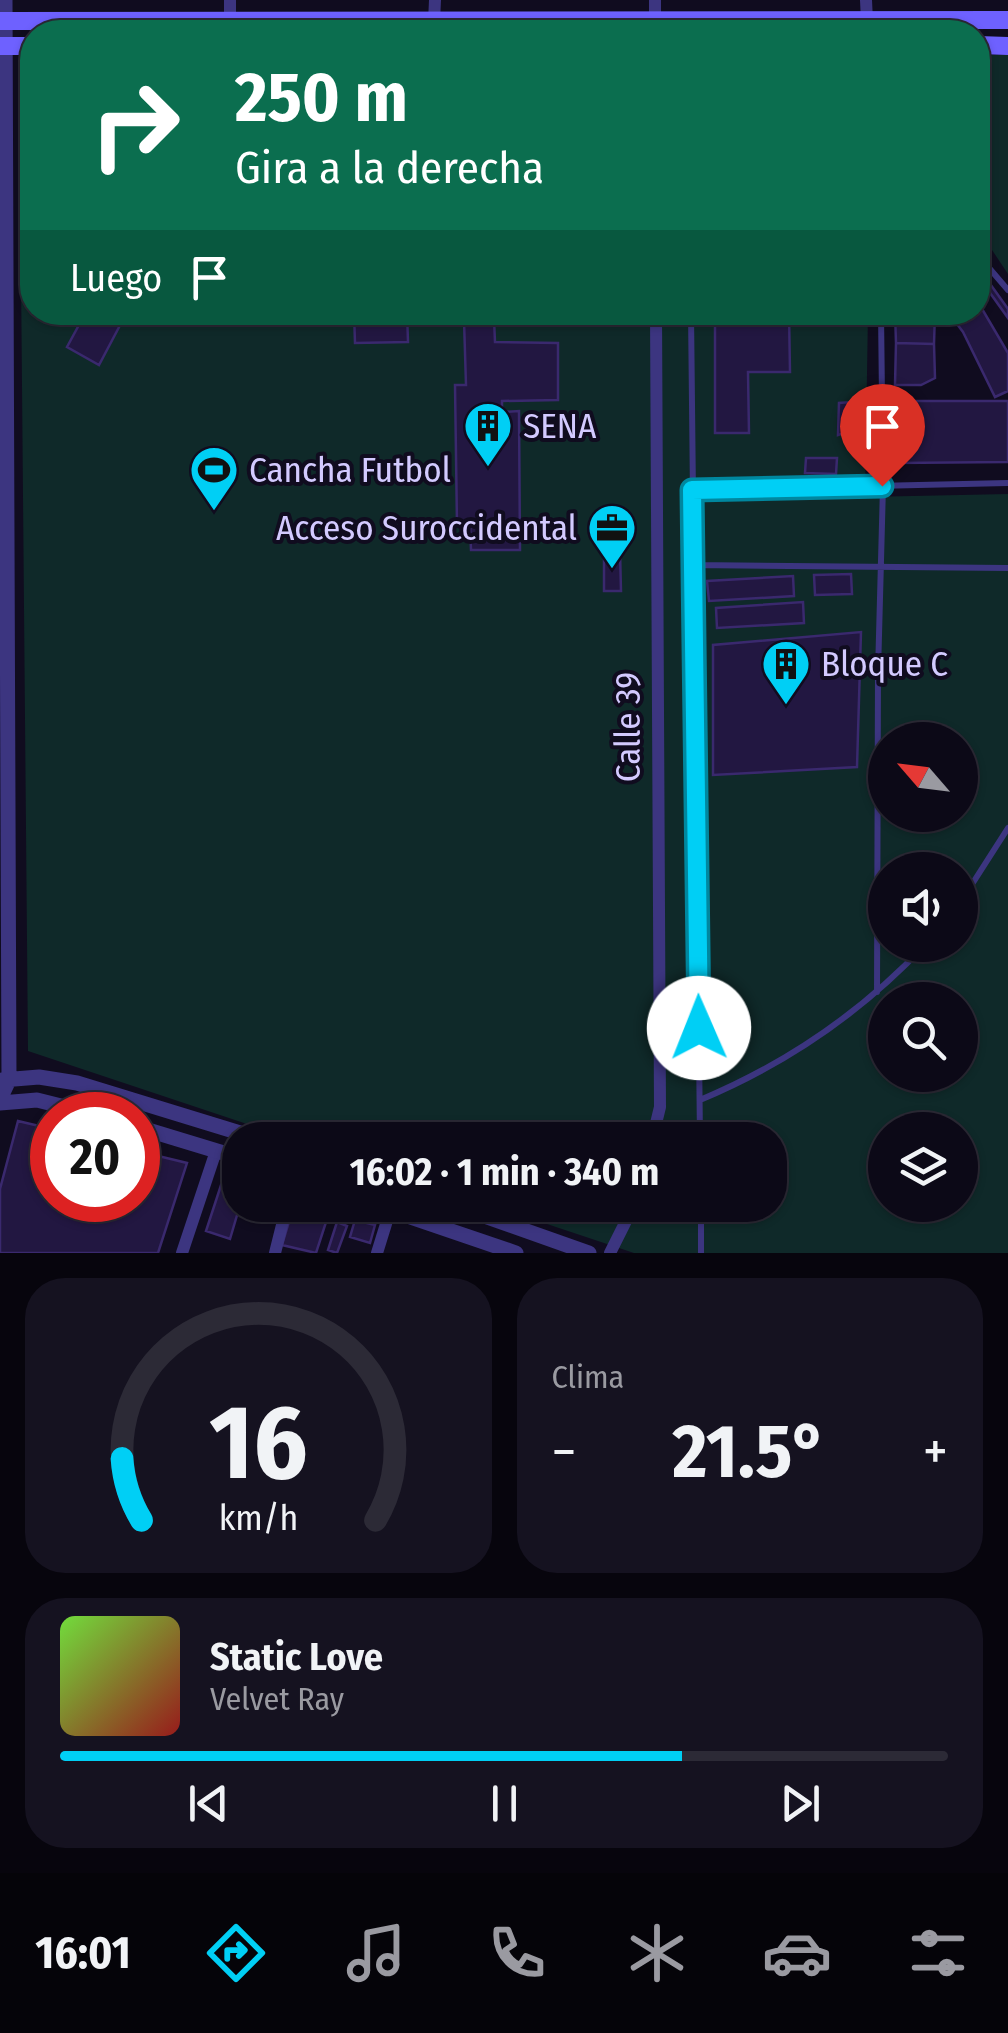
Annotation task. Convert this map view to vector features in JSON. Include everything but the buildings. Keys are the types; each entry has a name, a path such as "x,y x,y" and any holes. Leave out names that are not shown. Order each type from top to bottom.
{"street":[{"path":"5,0 5,1080 0,1101 30,1100"},
{"name":"Calle 39","path":"656,325 660,1107 656,1122"},
{"path":"5,1080 40,1077 77,1083 222,1127"},
{"path":"160,1134 222,1153"},
{"path":"182,1253 216,1151"},
{"path":"275,1253 283,1222"},
{"path":"377,1253 380,1222"},
{"path":"420,1222 496,1250 516,1253"},
{"path":"501,1222 589,1253"},
{"path":"610,1253 626,1222"}],"lane":[{"path":"990,269 1008,290"},
{"path":"691,325 700,1122"},
{"path":"877,982 880,325"},
{"path":"692,490 1008,484"},
{"path":"693,565 1008,568"},
{"path":"978,875 1008,828"},
{"path":"887,982 908,962"},
{"path":"700,1100 785,1059 868,999"},
{"path":"701,1222 701,1253"}],"green space":[{"path":"990,55 1008,55 1008,274 990,247"},
{"path":"21,325 868,325 865,497 1008,494 1008,1253 634,1253 541,1222 787,1222 787,1122 241,1122 28,1051"}],"place":[{"name":"SENA","path":"488,468"},
{"name":"Cancha Futbol","path":"214,512"},
{"name":"Acceso Suroccidental","path":"612,570"},
{"name":"Bloque C","path":"786,706"}],"route":[{"path":"699,1028 692,490 882,486"}]}
